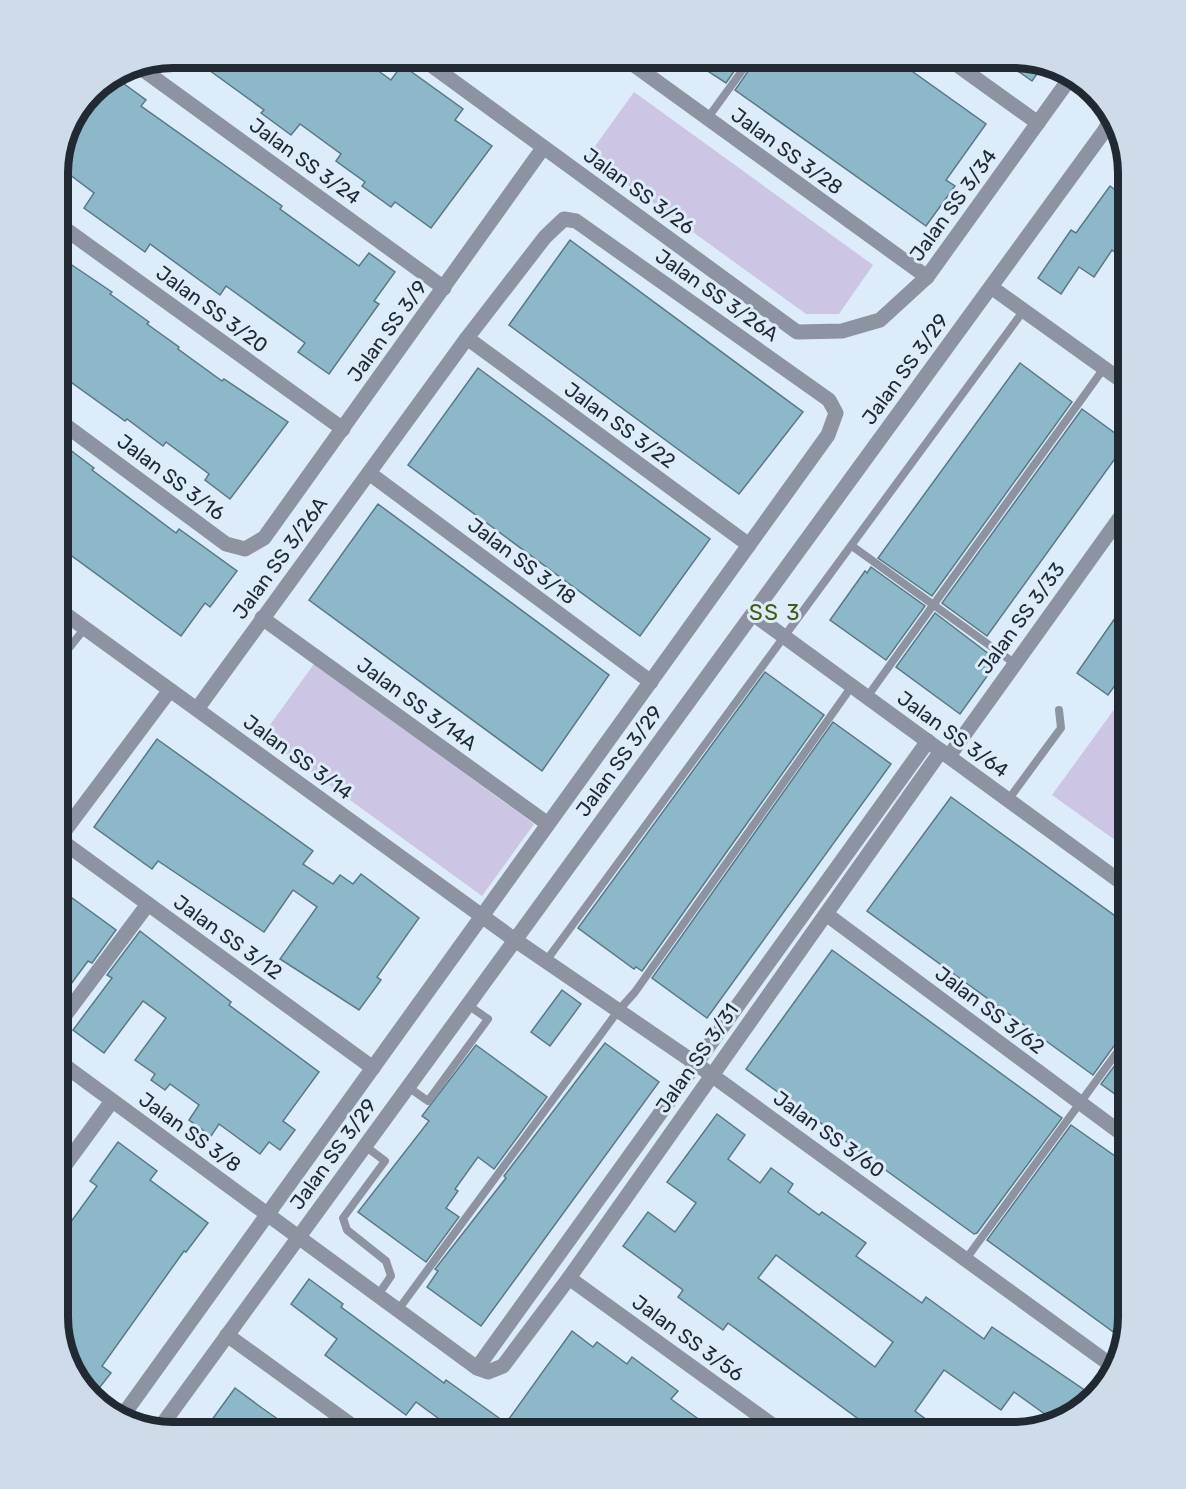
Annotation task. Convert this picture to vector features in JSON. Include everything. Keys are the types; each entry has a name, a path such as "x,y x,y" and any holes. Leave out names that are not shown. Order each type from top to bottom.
{"street":[{"name":"Jalan SS 3/26","path":"435,68 797,332 842,331"},
{"name":"Jalan SS 3/28","path":"638,68 927,277"},
{"path":"961,68 1038,123"},
{"name":"Jalan SS 3/24","path":"145,72 444,288"},
{"name":"Jalan SS 3/34","path":"842,331 880,320 927,277 1067,83"},
{"name":"Jalan SS 3/29","path":"165,1421 991,287 1110,131"},
{"name":"Jalan SS 3/9","path":"264,538 543,148"},
{"name":"Jalan SS 3/26A","path":"126,1411 828,435 836,413 829,400 576,221 564,219 545,237 467,338 197,709"},
{"name":"Jalan SS 3/20","path":"68,231 343,429"},
{"path":"991,287 1118,378"},
{"name":"Jalan SS 3/22","path":"467,338 749,545"},
{"name":"Jalan SS 3/16","path":"68,427 226,544 245,549 264,538"},
{"name":"Jalan SS 3/18","path":"369,473 651,682"},
{"name":"Jalan SS 3/33","path":"939,750 1014,663 1118,521"},
{"name":"Jalan SS 3/64","path":"753,614 1118,880"},
{"name":"Jalan SS 3/14","path":"68,616 515,940"},
{"name":"Jalan SS 3/14A","path":"262,618 548,824"},
{"path":"68,827 170,690"},
{"name":"Jalan SS 3/31","path":"939,750 826,914 503,1366 488,1372 477,1368 695,1063 939,750"},
{"name":"Jalan SS 3/12","path":"68,847 373,1068"},
{"path":"68,1011 148,904"},
{"name":"Jalan SS 3/62","path":"826,914 1118,1131"},
{"name":"Jalan SS 3/60","path":"515,940 695,1063 1108,1363"},
{"name":"Jalan SS 3/8","path":"68,1068 299,1238"},
{"path":"68,1161 112,1101"},
{"path":"299,1238 477,1368"},
{"name":"Jalan SS 3/56","path":"568,1278 767,1421"},
{"path":"227,1335 346,1421"}],"lane":[{"path":"707,119 744,68"},
{"path":"546,961 1024,310"},
{"path":"867,697 935,606 1104,368"},
{"path":"852,546 1014,663"},
{"path":"68,650 86,628"},
{"path":"398,1310 618,1011 635,992 852,686"},
{"path":"1008,800 1061,728 1059,710"},
{"path":"408,1087 428,1101 488,1019 468,1005"},
{"path":"966,1259 1118,1051"},
{"path":"365,1146 385,1161 344,1218 344,1223 347,1230 386,1261 389,1267 391,1276 378,1295"}],"shaded area":[{"path":"634,92 873,265 839,314 806,314 588,156"},
{"path":"314,664 534,824 482,896 262,736"},
{"path":"1118,704 1118,842 1052,795"}],"building":[{"path":"206,68 374,68 391,80 400,68 406,68 463,109 455,120 492,146 431,228 395,202 391,207 362,186 365,182 336,161 341,154 300,124 291,135 261,113 264,110"},
{"path":"703,68 736,68 726,83"},
{"path":"750,68 907,68 986,124 946,180 955,186 926,226 735,90"},
{"path":"1014,68 1039,71 1032,81"},
{"path":"121,82 146,100 141,106 282,206 280,209 359,266 369,253 395,272 374,301 379,304 329,374 298,352 305,343 226,286 220,295 150,244 145,252 84,208 94,193 68,173 71,145 78,126 89,109 103,94"},
{"path":"1110,186 1118,192 1118,255 1112,250 1094,277 1079,267 1061,294 1038,278 1071,230 1076,233"},
{"path":"570,240 803,412 739,494 509,325"},
{"path":"68,262 112,292 110,294 149,322 147,324 222,381 224,379 288,422 230,499 205,480 209,474 166,442 163,446 127,419 125,421 68,380"},
{"path":"1020,363 1072,402 932,596 878,558"},
{"path":"478,368 710,539 640,636 408,465"},
{"path":"1082,409 1118,435 1118,454 987,636 942,603"},
{"path":"68,448 94,468 92,470 176,533 179,529 237,571 210,607 205,603 181,636 68,553"},
{"path":"378,504 609,675 542,771 309,600"},
{"path":"871,567 925,606 886,660 830,620 865,571 867,573"},
{"path":"935,613 998,661 960,714 896,667"},
{"path":"1118,614 1118,681 1108,695 1077,673"},
{"path":"765,672 824,715 642,971 636,967 634,969 578,928"},
{"path":"833,722 891,764 707,1018 652,978"},
{"path":"157,739 313,851 303,864 333,884 340,875 353,884 361,874 419,918 377,977 381,980 359,1010 280,959 317,907 293,890 264,932 158,861 152,869 94,827"},
{"path":"951,797 1118,918 1118,1040 1093,1075 867,911"},
{"path":"68,895 116,930 92,963 88,961 68,988"},
{"path":"140,931 231,1002 229,1005 319,1072 283,1121 295,1130 280,1150 269,1142 260,1154 219,1124 211,1136 189,1120 199,1105 170,1084 165,1090 151,1080 155,1074 135,1060 166,1018 143,1001 104,1053 73,1030 112,978 107,975"},
{"path":"832,950 1062,1118 977,1233 974,1234 746,1069"},
{"path":"562,990 581,1004 550,1046 531,1032"},
{"path":"605,1043 659,1082 481,1326 427,1287 438,1271 435,1269 506,1178 504,1176"},
{"path":"476,1045 547,1097 494,1169 478,1157 455,1189 458,1191 446,1208 459,1217 426,1262 358,1212 429,1121 422,1116"},
{"path":"1118,1061 1118,1096 1101,1084"},
{"path":"717,1114 745,1135 728,1159 760,1183 771,1168 793,1184 788,1192 819,1215 822,1212 866,1243 856,1256 922,1303 926,1297 984,1339 992,1327 1086,1391 1072,1404 1047,1416 1014,1392 1001,1410 944,1370 915,1411 928,1421 861,1421 728,1323 723,1330 678,1297 683,1290 623,1246 648,1212 675,1232 696,1203 667,1182","holes":["776,1255 893,1342 875,1367 758,1278"]},
{"path":"1071,1125 1118,1158 1117,1335 987,1240"},
{"path":"118,1142 157,1171 150,1180 208,1223 186,1252 184,1251 102,1366 111,1373 98,1390 85,1375 76,1357 68,1330 68,1226 97,1186 90,1181"},
{"path":"309,1279 343,1304 341,1307 444,1383 446,1380 503,1421 442,1421 416,1402 406,1415 325,1355 337,1339 291,1304"},
{"path":"572,1331 593,1347 597,1342 627,1364 632,1357 678,1391 671,1399 701,1421 507,1421"},
{"path":"235,1388 280,1421 211,1421"}],"district":[{"name":"SS 3","path":"775,612"}]}
